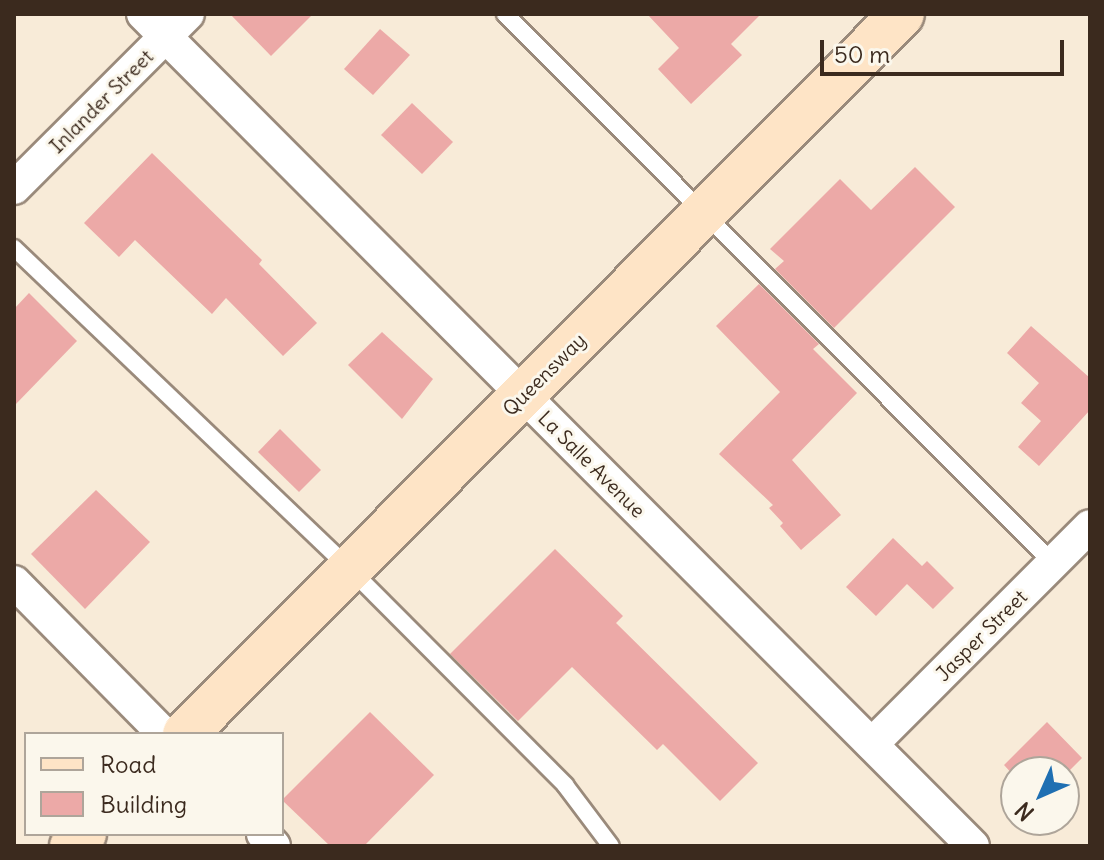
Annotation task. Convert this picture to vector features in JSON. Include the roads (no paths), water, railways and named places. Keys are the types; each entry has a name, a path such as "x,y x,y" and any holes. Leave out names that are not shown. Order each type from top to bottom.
{"main road":[{"name":"Queensway","path":"187,732 902,14"}],"street":[{"name":"La Salle Avenue","path":"143,14 973,846"},
{"name":"Inlander Street","path":"14,188 188,14"},
{"name":"Jasper Street","path":"872,744 1090,526"},
{"path":"14,582 162,732"}],"lane":[{"path":"505,14 1053,563"},
{"path":"14,248 350,569 565,785 611,846"}]}
